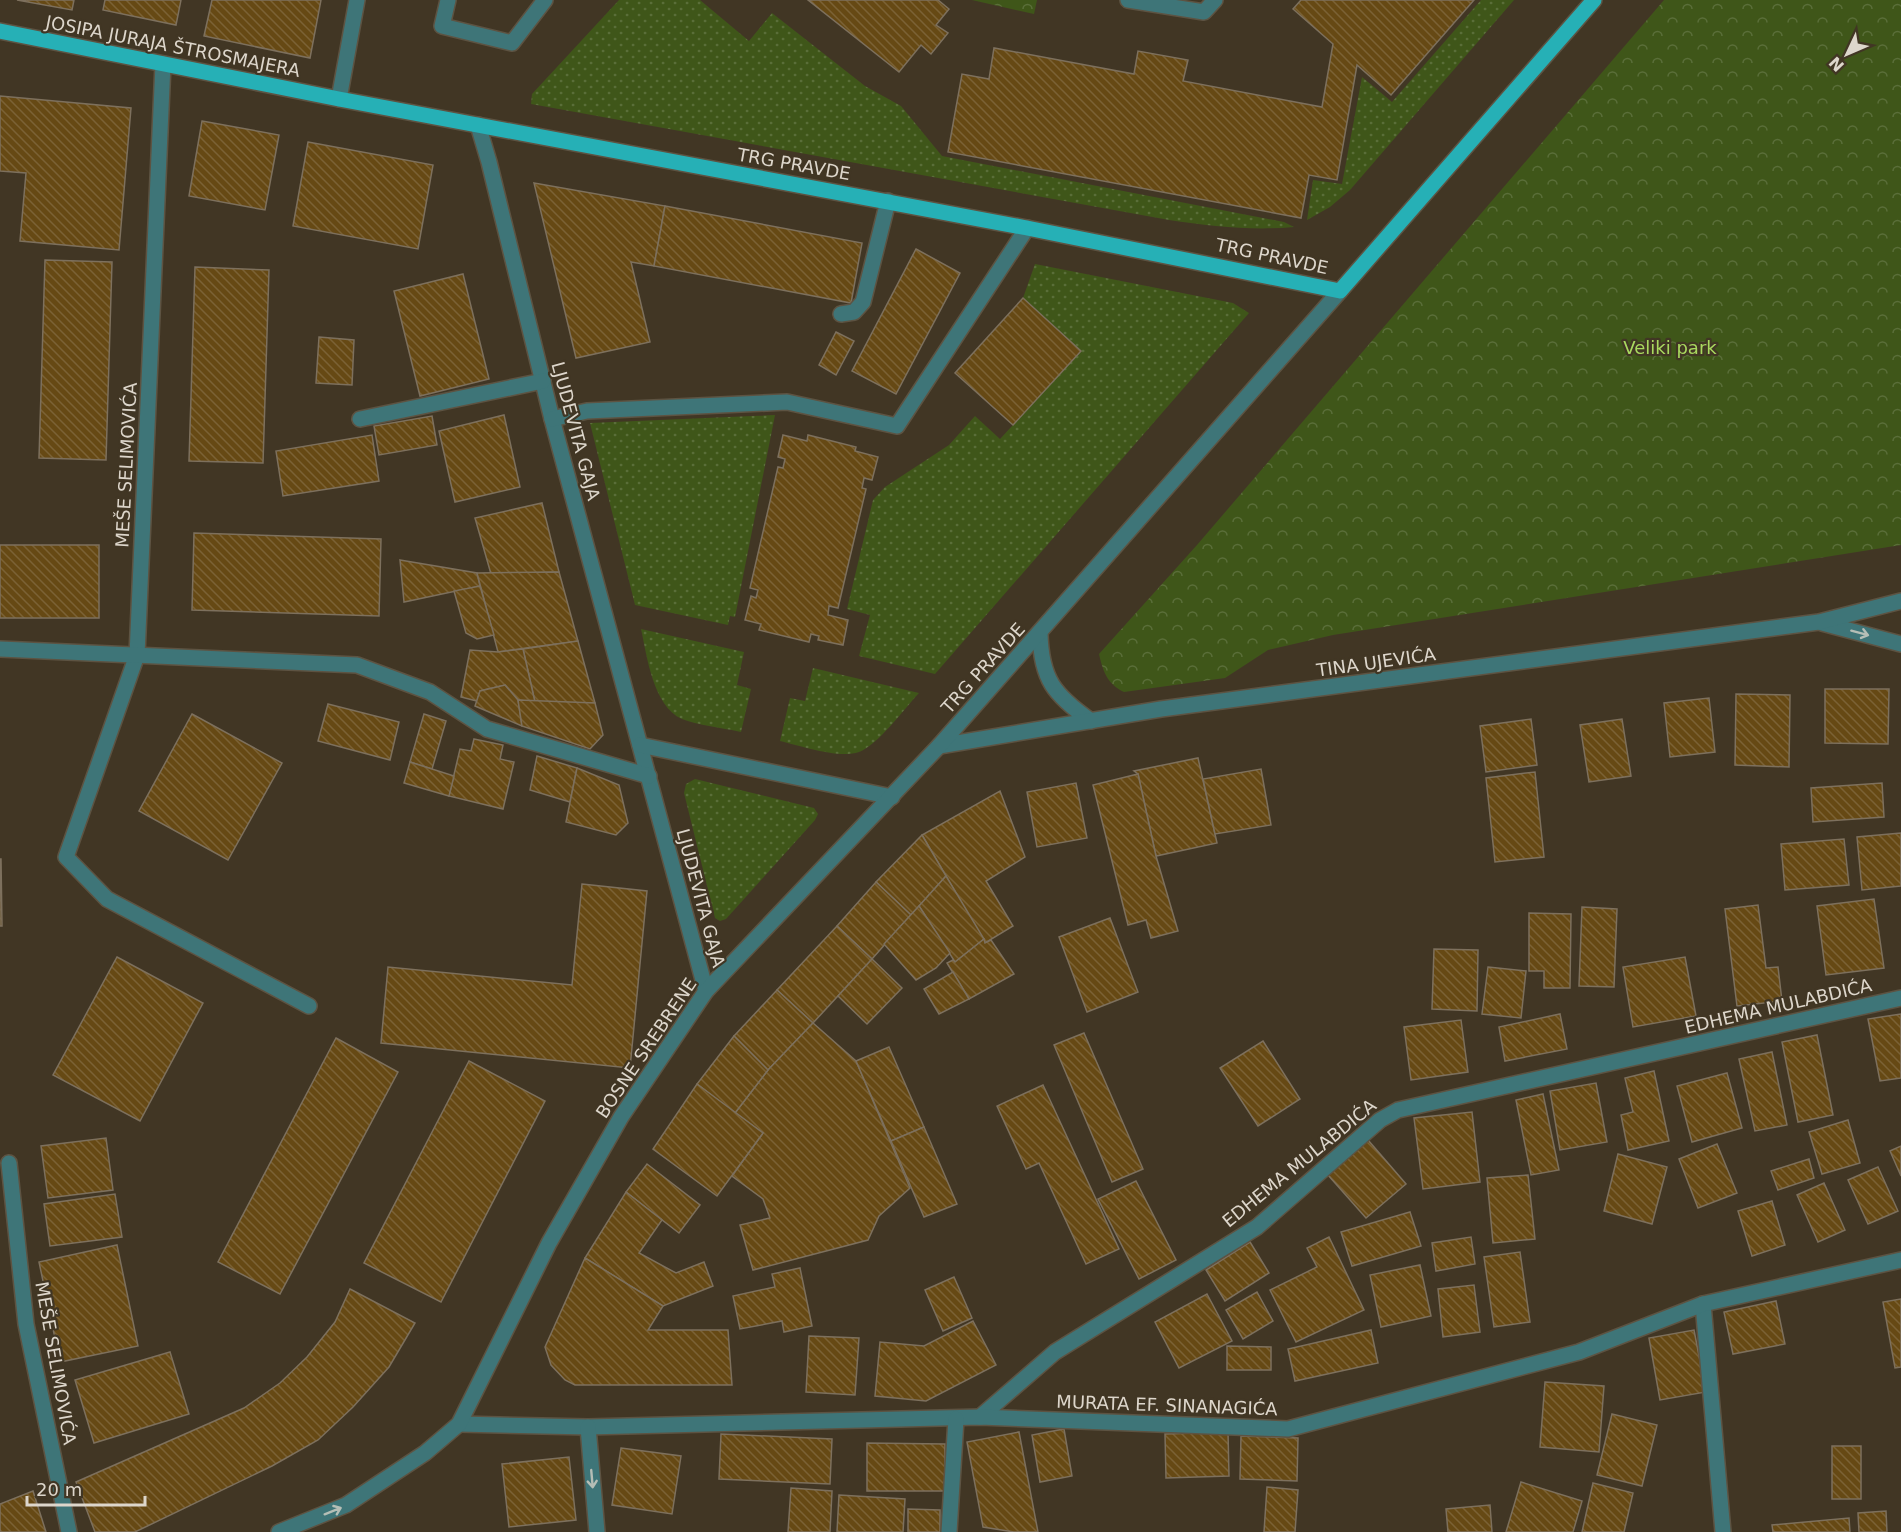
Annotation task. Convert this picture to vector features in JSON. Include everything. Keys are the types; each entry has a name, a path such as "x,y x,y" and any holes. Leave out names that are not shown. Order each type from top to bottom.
{"main road":[{"name":"TRG PRAVDE","path":"339,99 888,201 1340,291 1594,0"},
{"name":"JOSIPA JURAJA ŠTROSMAJERA","path":"0,31 339,99"}],"street":[{"path":"339,99 357,0"},
{"path":"448,0 442,26 512,43 545,0"},
{"path":"1128,0 1204,12 1215,0"},
{"name":"MEŠE SELIMOVIĆA","path":"163,64 137,655 66,857 107,899 309,1006"},
{"name":"LJUDEVITA GAJA","path":"478,125 552,419 706,991"},
{"path":"841,314 854,312 863,302 888,201"},
{"path":"552,419 587,411 787,402 897,426 1027,228"},
{"name":"TRG PRAVDE","path":"939,746 1340,291"},
{"path":"360,419 543,381"},
{"name":"TINA UJEVIĆA","path":"939,746 1161,709 1819,622 1901,601"},
{"name":"TINA UJEVIĆA","path":"1819,622 1901,644"},
{"path":"1040,633 1041,656 1045,673 1057,693 1091,721"},
{"path":"0,649 357,665 430,692 487,729 648,776"},
{"path":"640,745 892,797"},
{"name":"BOSNE SREBRENE","path":"279,1532 346,1505 425,1453 459,1424 549,1243 621,1117 706,991 939,746"},
{"name":"EDHEMA MULABDIĆA","path":"980,1417 1055,1352 1257,1227 1380,1120 1398,1110 1901,998"},
{"name":"MEŠE SELIMOVIĆA","path":"9,1163 26,1324 69,1532"},
{"name":"MURATA EF. SINANAGIĆA","path":"588,1427 980,1417 1288,1429 1579,1352 1703,1304 1901,1260"},
{"path":"1703,1304 1723,1532"},
{"path":"949,1532 956,1419"},
{"path":"459,1424 588,1427 597,1532"}],"green space":[{"path":"619,0 700,0 749,41 772,13 865,86 901,106 942,156 1284,222 1294,227 1247,228 1169,220 531,104 532,94"},
{"path":"972,0 1037,0 1034,14"},
{"path":"1481,0 1514,0 1350,190 1330,207 1307,220 1313,180 1342,184 1362,77 1392,102"},
{"name":"Veliki park","path":"1664,0 1901,0 1901,545 1333,635 1268,650 1225,678 1124,692 1118,689 1104,671 1099,654 1197,545"},
{"path":"1035,264 1233,303 1249,313 935,674 859,656 870,615 847,609 873,500 885,487 949,445 975,416 1000,439 1081,351 1023,298"},
{"path":"775,415 735,617 730,616 728,625 635,605 590,423"},
{"path":"641,629 744,652 737,685 751,689 741,732 702,725 682,719 672,713 664,703 653,679"},
{"path":"813,668 919,693 882,735 859,752 831,753 780,741 790,698 805,701"},
{"path":"695,779 814,808 818,814 726,919 720,921 715,918 684,793 686,784"}],"building":[{"path":"17,0 74,0 72,10"},
{"path":"105,0 181,0 176,25 103,10"},
{"path":"212,0 321,0 310,58 204,36"},
{"path":"808,0 938,0 949,9 936,25 948,33 931,54 921,45 899,72"},
{"path":"1301,0 1474,0 1391,95 1357,65 1337,180 1309,175 1301,218 948,152 962,74 989,79 994,48 1134,74 1138,51 1188,60 1183,81 1322,107 1333,44 1293,9"},
{"path":"0,96 131,108 119,250 20,241 26,173 0,171"},
{"path":"202,121 279,135 265,210 189,196"},
{"path":"308,142 433,165 418,249 293,226"},
{"path":"534,183 665,206 654,266 631,262 650,342 576,358"},
{"path":"665,206 862,243 851,303 654,266"},
{"path":"916,249 960,273 896,394 852,371"},
{"path":"45,260 112,262 106,460 39,458"},
{"path":"195,267 269,270 263,463 189,461"},
{"path":"463,274 489,379 420,396 394,291"},
{"path":"1023,298 1081,351 1013,425 955,373"},
{"path":"836,332 854,341 836,375 819,365"},
{"path":"319,337 354,340 352,385 316,383"},
{"path":"504,415 520,487 455,502 439,431"},
{"path":"432,416 437,445 379,455 374,426"},
{"path":"372,435 379,481 283,496 276,451"},
{"path":"783,435 807,441 808,435 856,447 855,451 878,457 872,480 864,478 862,488 866,489 838,608 829,606 828,615 848,620 843,645 818,640 819,636 811,634 809,642 759,630 761,624 745,620 751,596 756,598 758,590 750,588 778,467 783,468 785,459 778,457"},
{"path":"542,503 559,572 491,574 475,518"},
{"path":"194,533 381,539 379,616 192,610"},
{"path":"0,545 99,545 99,618 0,618"},
{"path":"400,560 477,573 480,586 404,602"},
{"path":"559,572 578,641 498,652 477,573"},
{"path":"480,586 494,635 477,639 466,633 454,591"},
{"path":"578,641 595,703 535,702 523,649"},
{"path":"523,649 535,702 518,700 505,685 480,691 477,701 461,697 470,650 498,652"},
{"path":"505,685 518,700 522,726 475,706 480,691"},
{"path":"1825,689 1889,689 1888,744 1825,743"},
{"path":"1736,694 1790,695 1789,767 1735,765"},
{"path":"1709,698 1715,752 1670,757 1664,703"},
{"path":"518,700 595,703 603,735 590,749 522,726"},
{"path":"328,704 399,722 390,760 318,741"},
{"path":"192,714 282,763 228,860 139,811"},
{"path":"424,714 446,721 432,769 410,762"},
{"path":"1531,719 1537,765 1486,772 1480,726"},
{"path":"1622,719 1631,776 1589,782 1580,725"},
{"path":"474,739 503,745 500,759 514,762 503,809 449,796 460,749 471,751"},
{"path":"537,756 577,768 570,802 530,790"},
{"path":"1198,758 1217,843 1156,856 1138,774 1134,771"},
{"path":"410,762 454,776 449,796 404,783"},
{"path":"577,768 619,785 628,823 616,835 566,822"},
{"path":"1261,769 1271,825 1215,834 1203,779"},
{"path":"1535,772 1544,857 1495,862 1486,778"},
{"path":"1138,774 1156,856 1178,931 1151,938 1146,920 1128,925 1093,785"},
{"path":"1076,783 1087,838 1037,847 1027,792"},
{"path":"1882,783 1884,817 1813,822 1811,788"},
{"path":"1000,791 1025,857 986,881 1013,926 985,943 922,835"},
{"path":"1901,833 1901,886 1862,890 1857,837"},
{"path":"922,835 946,876 911,915 876,882"},
{"path":"1844,839 1849,885 1785,890 1781,844"},
{"path":"1,859 2,926 0,926"},
{"path":"946,876 984,939 955,962 919,906"},
{"path":"876,882 911,915 872,959 837,926"},
{"path":"582,884 647,891 630,1068 381,1043 388,967 572,985"},
{"path":"1874,899 1884,968 1826,975 1817,906"},
{"path":"1758,905 1766,968 1778,967 1782,1001 1737,1006 1725,909"},
{"path":"919,906 950,953 936,968 916,980 884,944"},
{"path":"1582,907 1617,909 1614,987 1579,986"},
{"path":"1529,913 1571,914 1570,988 1544,988 1544,971 1529,971"},
{"path":"1110,918 1138,992 1087,1012 1059,937"},
{"path":"837,926 872,959 813,1023 777,990"},
{"path":"984,939 985,943 991,940 1014,974 969,999 947,963 953,960 955,962"},
{"path":"1434,949 1478,950 1477,1011 1432,1009"},
{"path":"117,957 203,1003 140,1121 53,1075"},
{"path":"1685,957 1696,1016 1633,1027 1623,967"},
{"path":"872,959 902,988 867,1024 838,996"},
{"path":"1488,967 1526,971 1521,1018 1482,1014"},
{"path":"953,972 969,999 939,1014 924,989"},
{"path":"777,990 813,1023 768,1070 734,1036"},
{"path":"1560,1014 1567,1049 1505,1061 1499,1027"},
{"path":"1901,1014 1901,1078 1880,1081 1868,1019"},
{"path":"1461,1020 1468,1072 1411,1080 1404,1027"},
{"path":"813,1023 856,1061 910,1188 879,1216 868,1240 753,1270 740,1225 770,1218 763,1199 732,1176 763,1133 735,1113 768,1070"},
{"path":"1084,1033 1143,1169 1112,1182 1054,1045"},
{"path":"1817,1035 1833,1115 1798,1122 1782,1042"},
{"path":"734,1036 768,1070 735,1113 697,1084"},
{"path":"336,1038 398,1072 280,1294 218,1262"},
{"path":"1263,1041 1300,1099 1258,1126 1220,1068"},
{"path":"889,1047 924,1127 891,1141 856,1061"},
{"path":"1772,1052 1787,1125 1755,1131 1739,1059"},
{"path":"469,1061 545,1101 441,1302 364,1263"},
{"path":"1654,1071 1669,1141 1628,1150 1621,1115 1633,1112 1625,1078"},
{"path":"1727,1073 1742,1128 1692,1142 1677,1086"},
{"path":"1596,1083 1607,1142 1560,1150 1550,1091"},
{"path":"697,1084 763,1133 717,1196 653,1149"},
{"path":"1043,1085 1119,1249 1086,1264 1039,1163 1026,1169 997,1106"},
{"path":"1543,1094 1559,1170 1531,1175 1516,1100"},
{"path":"1472,1112 1480,1182 1423,1189 1414,1118"},
{"path":"1848,1120 1860,1163 1822,1174 1809,1132"},
{"path":"924,1127 957,1204 924,1217 891,1141"},
{"path":"106,1138 113,1190 48,1198 41,1146"},
{"path":"1368,1140 1406,1184 1366,1218 1328,1175"},
{"path":"1717,1144 1737,1193 1698,1208 1679,1159"},
{"path":"1901,1146 1901,1176 1890,1151"},
{"path":"1618,1154 1667,1167 1652,1224 1604,1211"},
{"path":"1809,1159 1814,1178 1778,1190 1771,1171"},
{"path":"647,1164 700,1205 679,1233 626,1192"},
{"path":"1878,1167 1898,1211 1868,1224 1848,1180"},
{"path":"1528,1175 1535,1239 1493,1243 1487,1178"},
{"path":"1136,1181 1176,1260 1139,1279 1098,1199"},
{"path":"1824,1183 1845,1230 1818,1242 1797,1195"},
{"path":"626,1192 662,1220 639,1253 676,1273 704,1262 713,1286 663,1306 585,1258"},
{"path":"115,1194 122,1237 50,1246 44,1204"},
{"path":"1772,1201 1785,1245 1752,1256 1738,1211"},
{"path":"1410,1212 1421,1246 1352,1266 1341,1232"},
{"path":"1329,1237 1364,1310 1296,1342 1270,1290 1317,1267 1307,1248"},
{"path":"1471,1237 1475,1264 1436,1271 1432,1243"},
{"path":"1250,1242 1269,1273 1225,1301 1206,1270"},
{"path":"117,1245 138,1346 60,1362 39,1262"},
{"path":"1520,1252 1530,1322 1494,1327 1484,1257"},
{"path":"585,1258 663,1306 648,1330 728,1330 732,1385 575,1385 565,1380 551,1365 545,1347"},
{"path":"1420,1265 1431,1316 1381,1327 1370,1275"},
{"path":"800,1268 812,1326 784,1332 782,1321 740,1329 733,1296 775,1287 772,1274"},
{"path":"954,1277 972,1318 943,1331 925,1290"},
{"path":"1474,1285 1480,1332 1443,1337 1438,1289"},
{"path":"350,1289 415,1323 389,1367 353,1407 318,1440 272,1466 135,1532 95,1532 76,1482 244,1408 280,1383 307,1357 335,1322"},
{"path":"1257,1292 1273,1321 1243,1339 1226,1310"},
{"path":"1207,1294 1232,1341 1179,1368 1155,1322"},
{"path":"1901,1299 1901,1367 1895,1368 1883,1302"},
{"path":"1776,1301 1785,1344 1733,1354 1724,1312"},
{"path":"973,1321 996,1365 926,1401 875,1396 880,1342 924,1346"},
{"path":"1371,1330 1378,1363 1295,1381 1288,1349"},
{"path":"1694,1330 1706,1392 1660,1400 1649,1338"},
{"path":"809,1336 859,1338 855,1395 806,1392"},
{"path":"1227,1346 1271,1347 1271,1370 1227,1370"},
{"path":"170,1352 189,1414 94,1443 75,1380"},
{"path":"1545,1382 1604,1386 1599,1452 1540,1447"},
{"path":"1612,1414 1657,1425 1642,1486 1597,1475"},
{"path":"1064,1429 1072,1476 1040,1482 1032,1435"},
{"path":"1019,1432 1038,1532 1014,1532 983,1527 967,1442"},
{"path":"1228,1432 1229,1476 1166,1478 1165,1434"},
{"path":"721,1434 832,1439 830,1484 719,1479"},
{"path":"1241,1436 1298,1438 1297,1481 1240,1479"},
{"path":"867,1443 945,1444 945,1491 867,1491"},
{"path":"1832,1446 1861,1446 1861,1499 1832,1499"},
{"path":"621,1448 681,1456 672,1514 612,1505"},
{"path":"569,1457 576,1520 509,1527 502,1464"},
{"path":"1521,1482 1582,1501 1573,1532 1506,1532"},
{"path":"1593,1483 1633,1493 1624,1532 1582,1532"},
{"path":"1267,1487 1298,1490 1295,1532 1264,1532"},
{"path":"791,1488 832,1491 830,1532 788,1532"},
{"path":"33,1491 46,1532 0,1532 0,1504"},
{"path":"839,1495 905,1499 903,1532 837,1532"},
{"path":"1490,1505 1492,1532 1448,1532 1446,1509"},
{"path":"908,1509 940,1510 940,1532 908,1532"},
{"path":"1886,1511 1887,1532 1859,1532 1858,1513"},
{"path":"1849,1518 1850,1532 1773,1532 1772,1525"}]}
